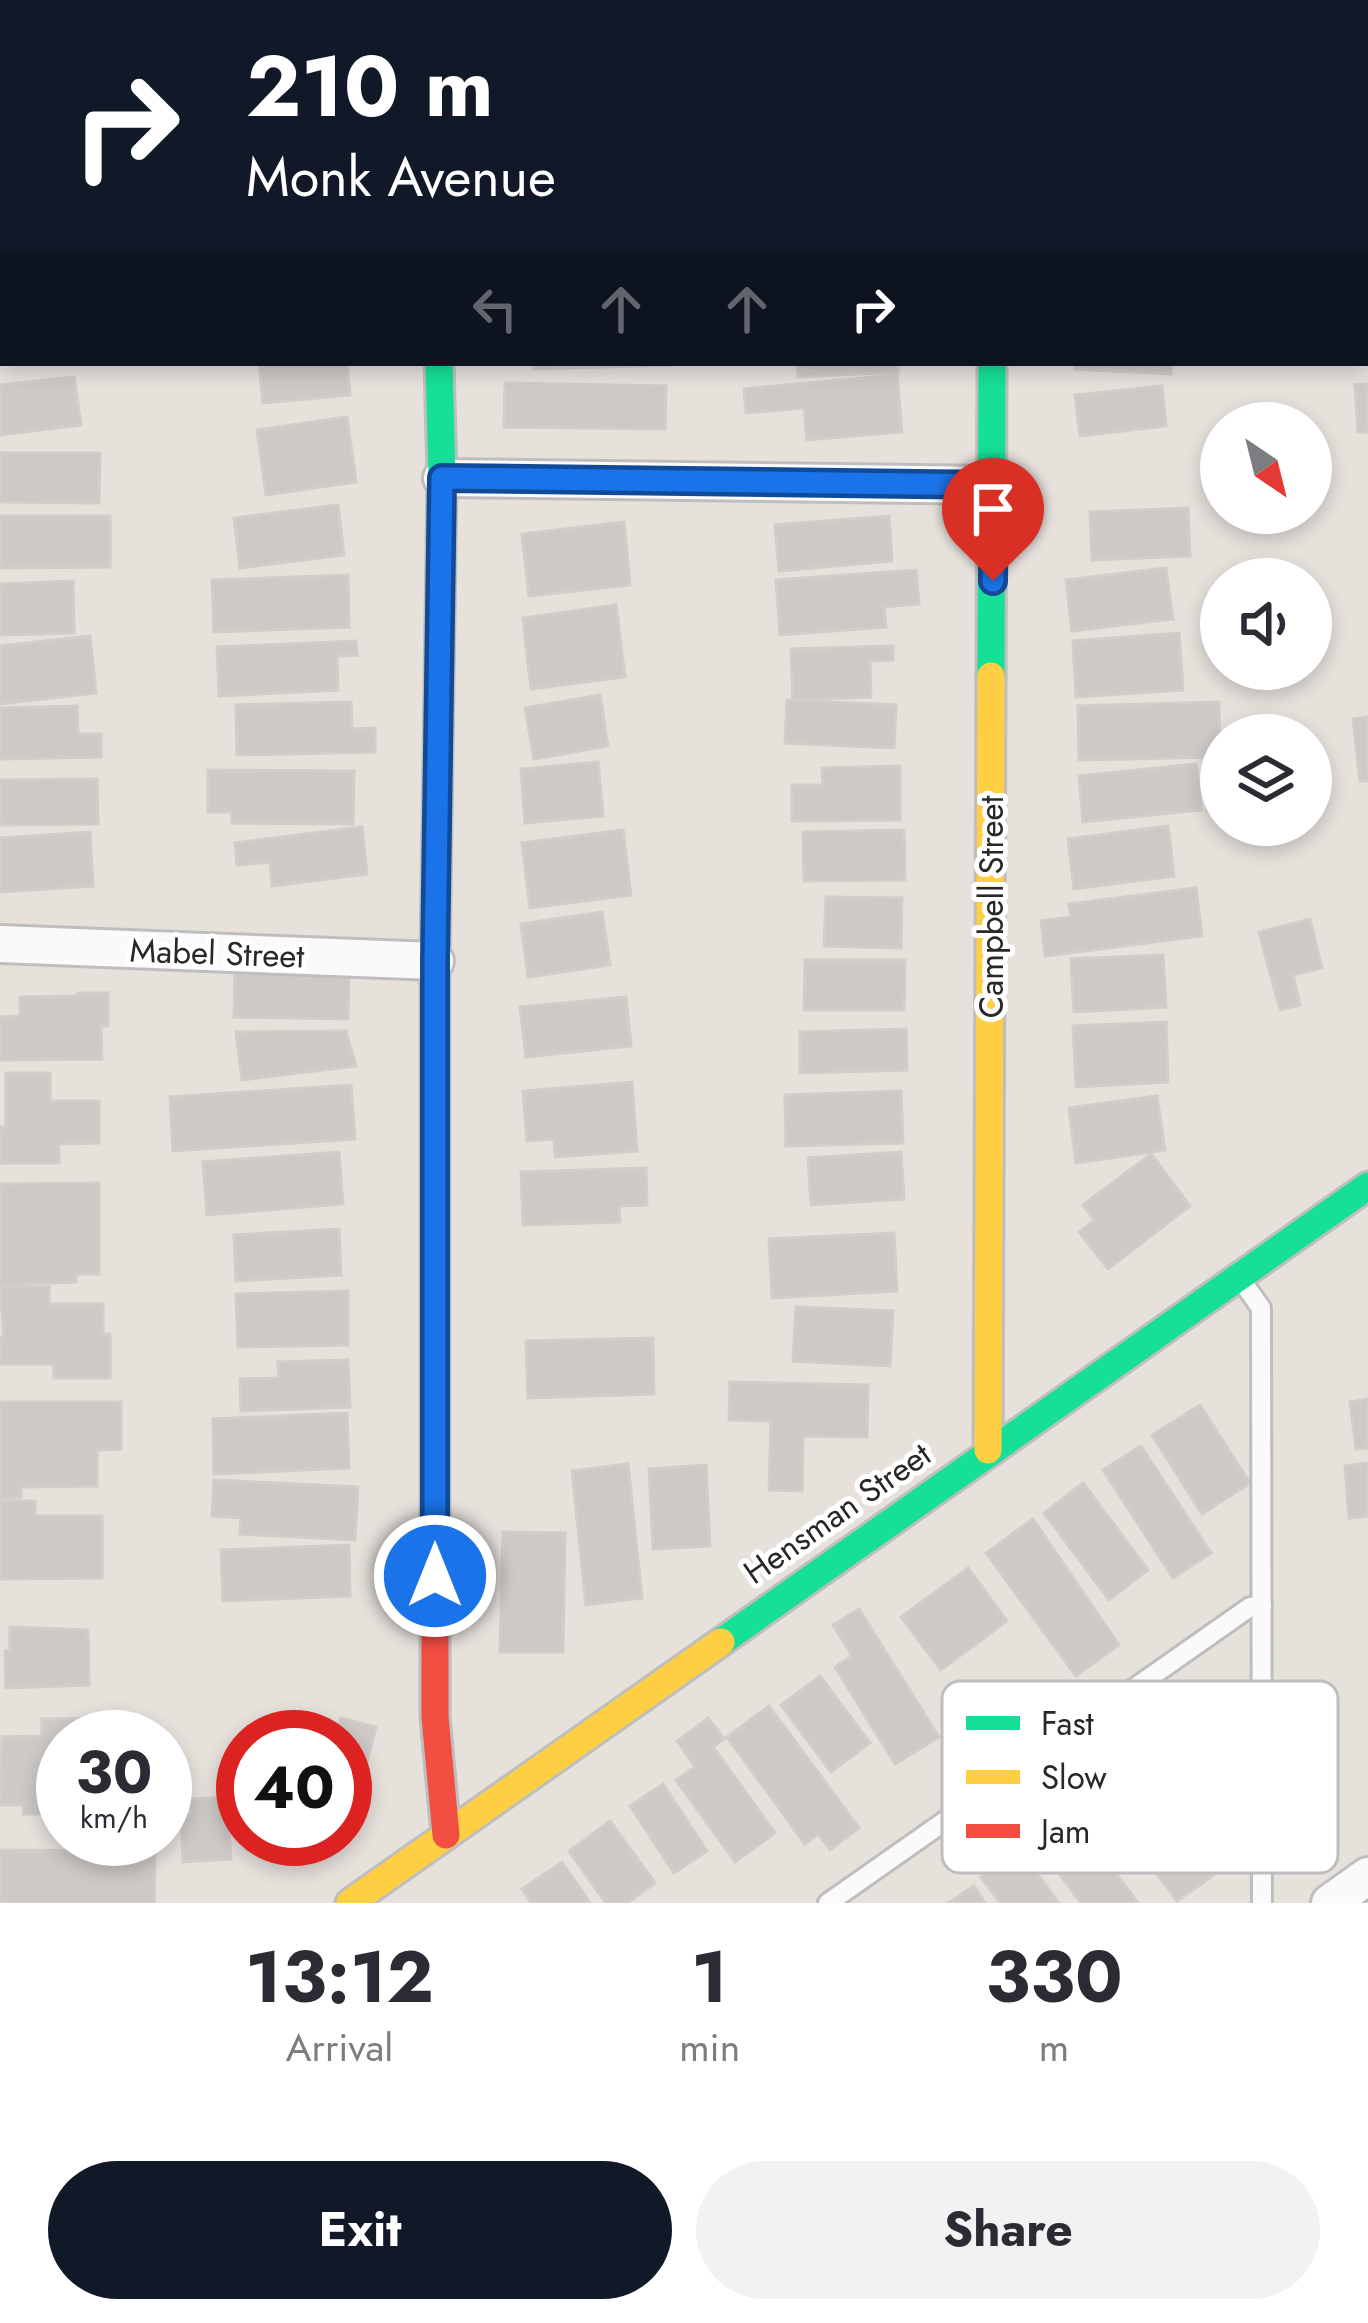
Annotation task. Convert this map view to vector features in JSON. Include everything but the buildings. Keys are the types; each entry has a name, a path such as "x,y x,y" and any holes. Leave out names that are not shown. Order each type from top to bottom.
{"street":[{"path":"439,366 435,1717 446,1835"},
{"name":"Campbell Street","path":"988,1450 992,366"},
{"path":"442,478 994,485"},
{"name":"Mabel Street","path":"0,944 435,961"},
{"name":"Hensman Street","path":"350,1903 1368,1186"},
{"path":"1330,1903 1368,1876"}],"lane":[{"path":"1238,1276 1261,1309 1262,1681"},
{"path":"1144,1681 1250,1607 1262,1606"},
{"path":"828,1903 942,1823"}],"traffic: fast":[{"path":"435,1543 439,366"},
{"path":"991,676 992,366"},
{"path":"721,1642 1368,1186"}],"traffic: slow":[{"path":"988,1450 991,676"},
{"path":"350,1903 721,1642"}],"traffic: jam":[{"path":"435,1543 435,1717 446,1835"}],"route":[{"path":"435,1576 435,961 442,478 994,485 993,581"}]}
